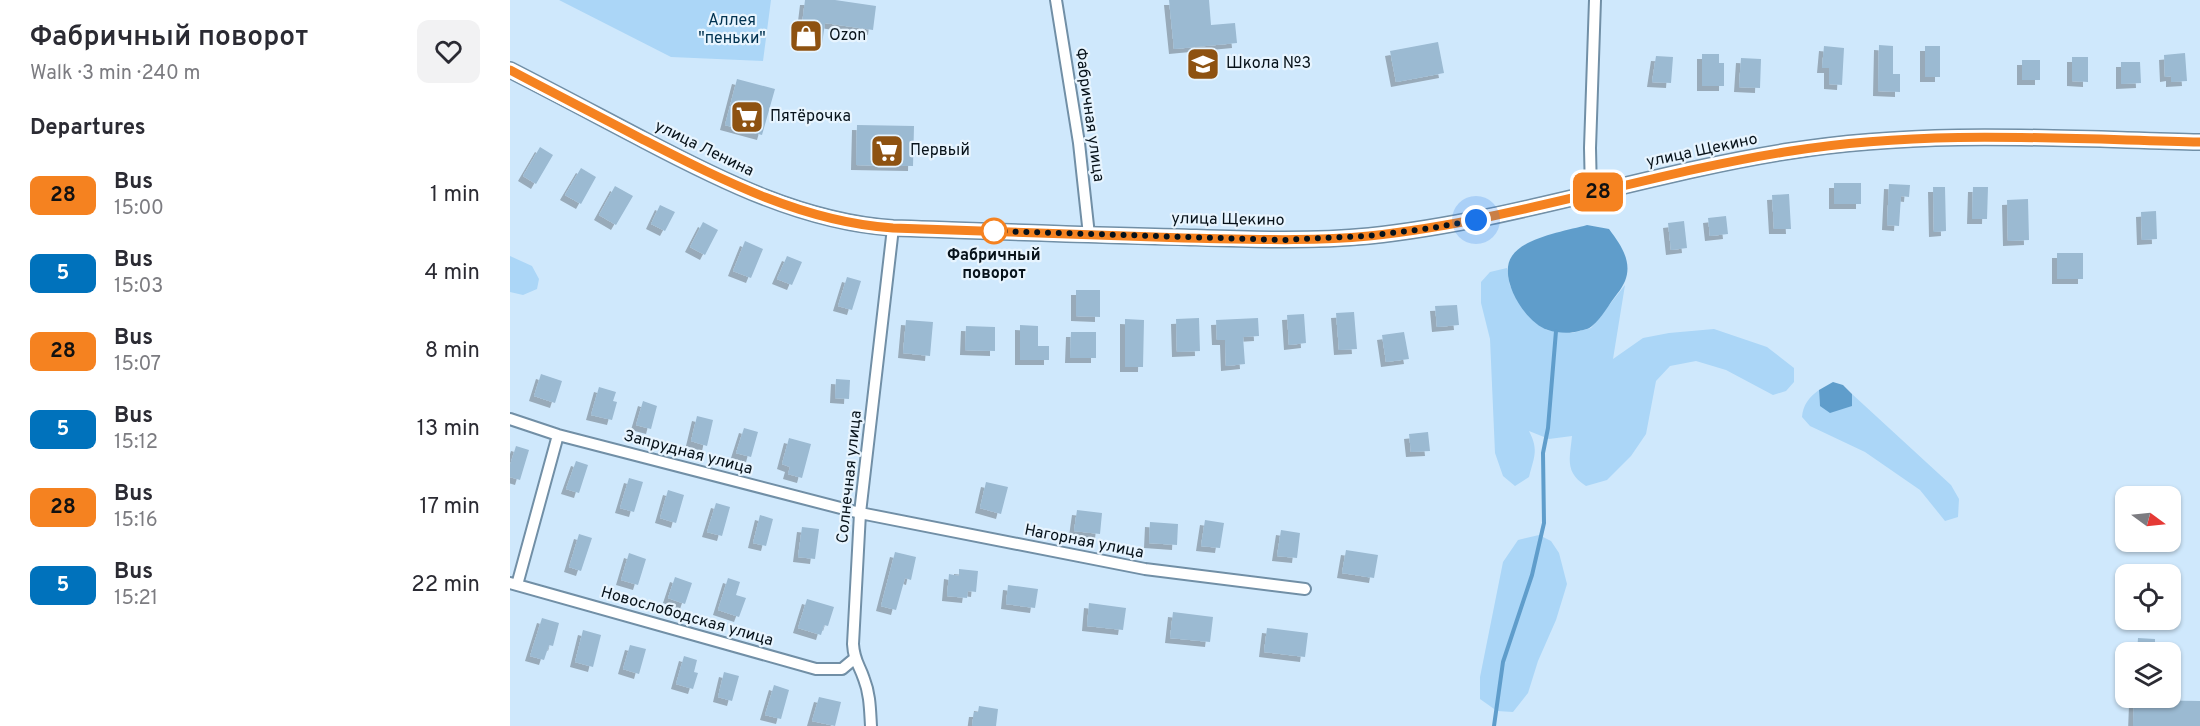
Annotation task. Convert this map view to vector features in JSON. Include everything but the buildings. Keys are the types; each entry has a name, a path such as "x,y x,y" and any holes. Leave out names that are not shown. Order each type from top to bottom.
{"main road":[{"name":"улица Ленина","path":"510,70 686,162 739,186 791,207 827,218 862,226 893,228"},
{"name":"улица Щекино","path":"893,228 1283,240 1367,236 1487,218 1716,165 1790,151 1850,143 1950,138 2200,142"}],"street":[{"name":"Фабричная улица","path":"1056,0 1079,143 1089,235"},
{"path":"1591,194 1590,147 1595,0"},
{"name":"Солнечная улица","path":"871,726 869,698 864,678 854,659 853,644 860,513 893,228"},
{"name":"Запрудная улица","path":"510,419 558,435 860,513"},
{"path":"513,584 558,435"},
{"name":"Нагорная улица","path":"860,513 1145,569 1305,590"},
{"name":"Новослободская улица","path":"513,584 816,669 842,669 854,659"}],"green space":[{"name":"Аллея \"пеньки\"","path":"559,0 771,0 763,61 671,57"},
{"path":"510,256 532,266 539,279 537,289 523,295 510,292"},
{"path":"1507,268 1510,286 1546,330 1572,333 1591,328 1625,285 1613,359 1643,338 1714,329 1767,347 1794,368 1794,382 1786,391 1773,395 1726,370 1696,361 1670,366 1656,381 1646,434 1631,456 1607,480 1586,486 1574,475 1570,464 1572,436 1549,439 1529,431 1535,449 1533,464 1529,477 1515,486 1503,476 1495,453 1490,339 1481,303 1481,282 1490,272"},
{"path":"1819,390 1820,406 1852,406 1852,394 1951,485 1959,499 1958,517 1945,521 1920,490 1865,452 1810,426 1802,417 1804,409 1812,395"},
{"path":"1539,535 1551,541 1559,553 1567,584 1528,693 1513,712 1497,711 1480,699 1480,677 1503,562 1518,540"}],"shaded area":[{"path":"1587,225 1609,229 1624,252 1626,277 1605,311 1591,327 1572,333 1548,330 1539,326 1531,318 1516,298 1508,275 1508,265 1518,249 1526,244"},
{"path":"1833,382 1843,385 1852,394 1852,406 1830,413 1820,406 1819,390"}],"waterway":[{"path":"1494,726 1503,662 1532,575 1544,523 1543,453 1548,428 1556,331"}],"bus line":[{"name":"28","path":"510,70 686,162 739,186 791,207 827,218 862,226 893,228 1283,240 1367,236 1432,228 1498,216 1716,165 1840,144 1950,138 2200,142"}],"place":[{"name":"Ozon","path":"806,36"},
{"name":"Школа №3","path":"1203,64"},
{"name":"Пятёрочка","path":"747,117"},
{"name":"Первый","path":"887,151"},
{"name":"Фабричный поворот","path":"994,231"}],"route":[{"path":"994,231 1283,240 1367,236 1476,220"}]}
